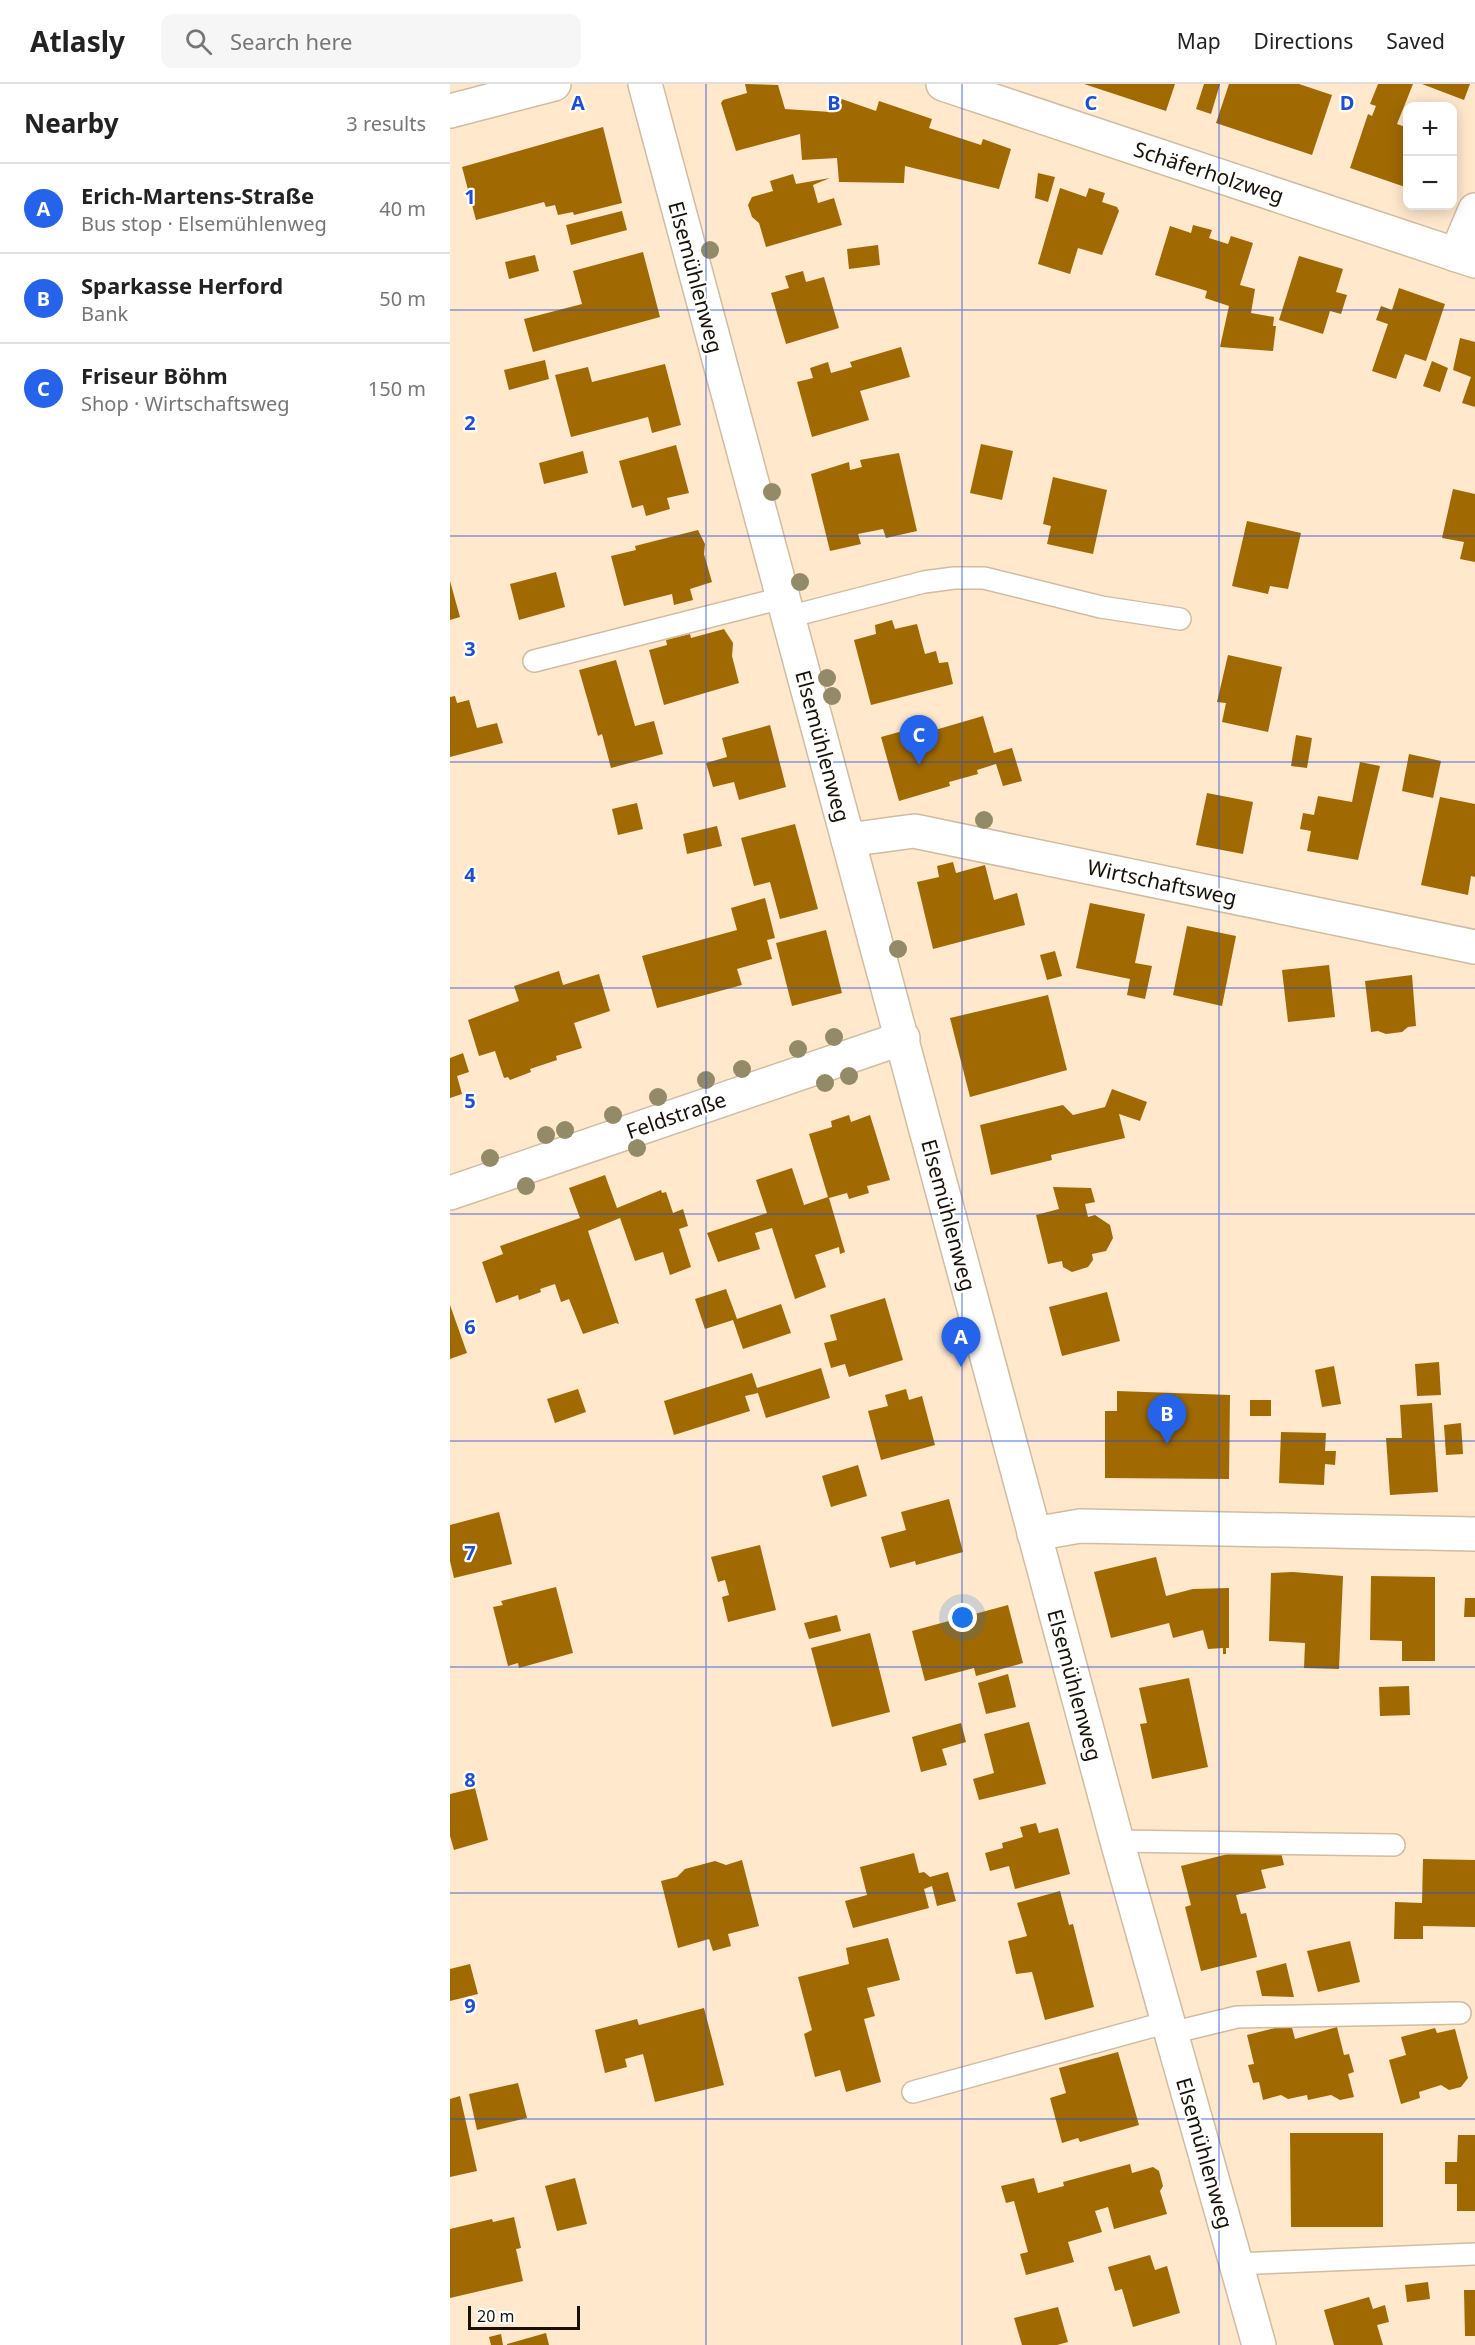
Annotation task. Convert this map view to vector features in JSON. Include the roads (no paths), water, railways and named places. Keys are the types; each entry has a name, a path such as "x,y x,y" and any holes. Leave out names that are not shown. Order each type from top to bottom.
{"street":[{"path":"450,111 554,84"},
{"name":"Elsemühlenweg","path":"645,84 1117,1841 1259,2345"},
{"name":"Schäferholzweg","path":"943,84 1466,258"},
{"path":"1466,258 1475,210"},
{"name":"Wirtschaftsweg","path":"848,840 914,831 1475,947"},
{"name":"Feldstraße","path":"450,1193 903,1038"},
{"path":"1034,1534 1080,1526 1475,1534"}],"lane":[{"path":"534,661 785,607 954,578 984,578 1101,607 1180,619"},
{"path":"1117,1841 1394,1845"},
{"path":"913,2091 1170,2027 1237,2017 1460,2013"},
{"path":"1236,2264 1475,2254"}],"place":[{"name":"Friseur Böhm","path":"919,765"},
{"name":"Erich-Martens-Straße","path":"961,1367"},
{"name":"Sparkasse Herford","path":"1167,1444"}]}
